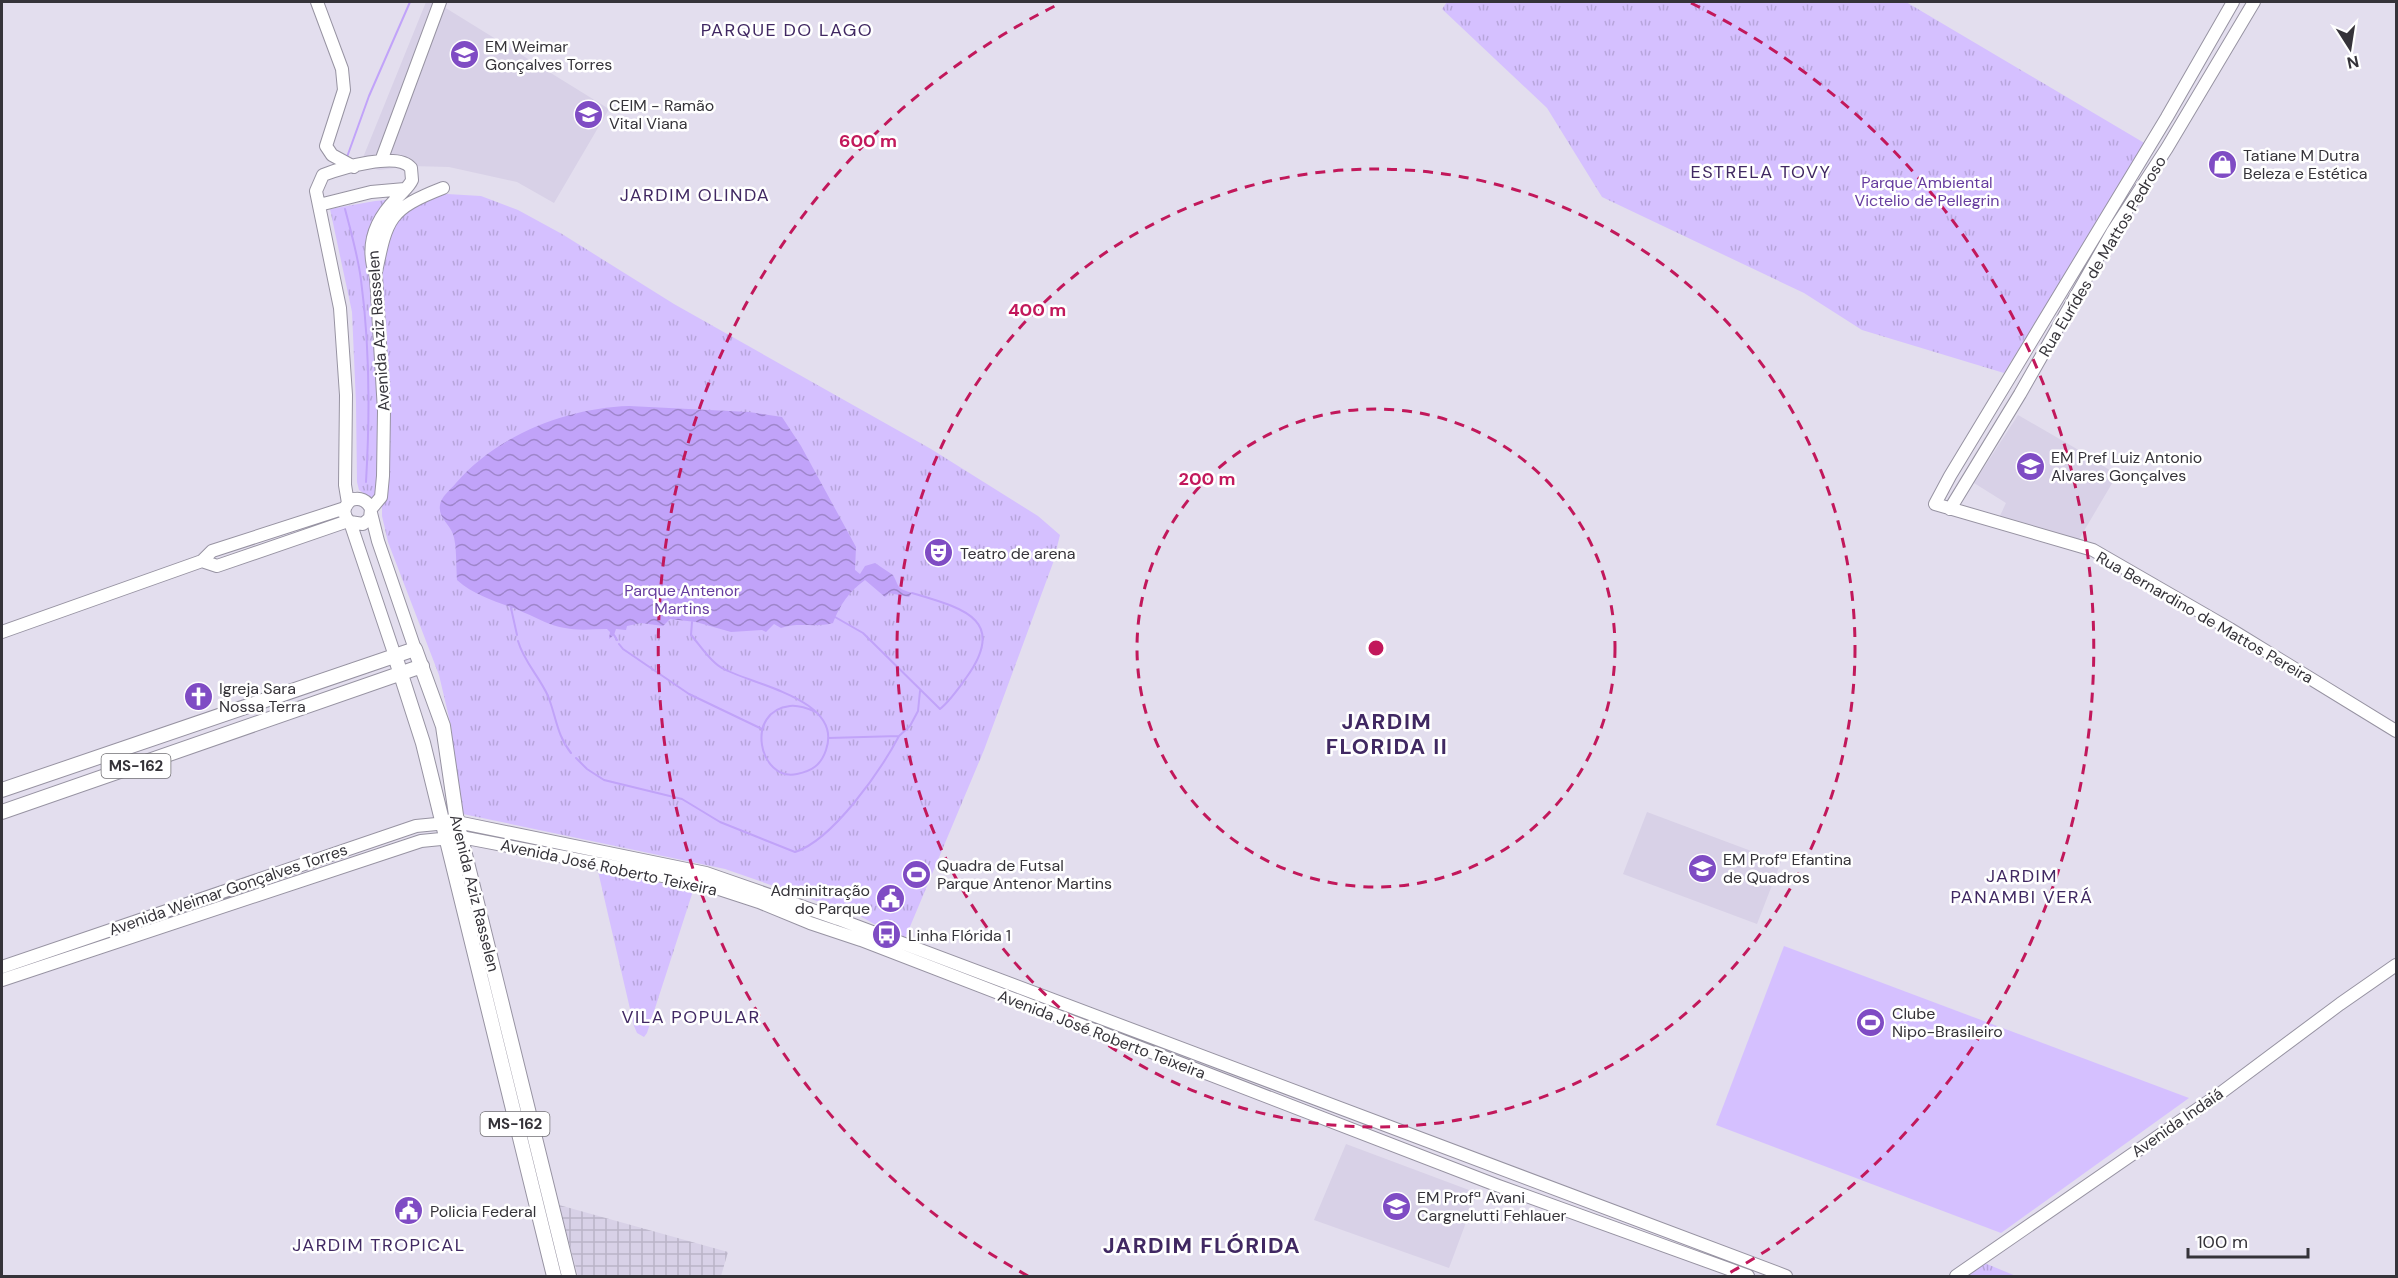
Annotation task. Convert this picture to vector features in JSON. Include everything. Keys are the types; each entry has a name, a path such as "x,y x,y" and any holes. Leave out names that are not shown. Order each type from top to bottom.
{"main road":[{"name":"MS-162","path":"2,790 416,649"},
{"name":"Avenida Aziz Rasselen","path":"416,649 443,726 457,822 569,1276"},
{"name":"Avenida Aziz Rasselen","path":"395,656 423,742 554,1276"},
{"name":"MS-162","path":"2,812 422,666"}],"street":[{"path":"317,2 342,69 344,90 326,146 332,155 354,167 381,161 408,164 411,168 412,180 405,189 371,192 319,205"},
{"path":"381,161 440,2"},
{"name":"Rua Eurídes de Mattos Pedroso","path":"1935,504 2167,117 2233,2"},
{"name":"Rua Eurídes de Mattos Pedroso","path":"1950,509 2020,394 2113,231 2167,148 2254,2"},
{"name":"Avenida Aziz Rasselen","path":"354,167 323,175 316,191 332,260 340,308 346,395 345,515 395,656"},
{"path":"376,276 385,231 393,218 402,208 443,188"},
{"name":"Avenida Aziz Rasselen","path":"405,189 382,214 371,240 371,259 376,276 384,411 381,497 371,511 378,541 416,649"},
{"path":"2,632 202,561 212,551 346,506 351,500 361,499 369,504 370,518 363,524 349,522 217,566 202,561"},
{"name":"Rua Bernardino de Mattos Pereira","path":"1935,504 2093,550 2230,629 2397,730"},
{"path":"227,547 232,560"},
{"name":"Avenida Weimar Gonçalves Torres","path":"2,967 416,826 457,822"},
{"name":"Avenida José Roberto Teixeira","path":"457,822 706,873 1496,1185 1748,1276"},
{"name":"Avenida Weimar Gonçalves Torres","path":"2,980 421,840 445,837"},
{"name":"Avenida José Roberto Teixeira","path":"445,837 461,837 704,884 759,902 810,923 875,940"},
{"path":"875,940 1786,1276"},
{"name":"Avenida Indaiá","path":"1956,1276 2218,1095 2330,1011 2397,965"}],"shaded area":[{"name":"EM Weimar Gonçalves Torres","path":"426,2 436,2 609,109 554,203 517,182 449,167 411,166 379,170 360,165"},
{"name":"EM Pref Luiz Antonio Alvares Gonçalves","path":"2018,415 2117,475 2078,541 1999,518 2006,503 1974,483"},
{"name":"EM Profª Efantina de Quadros","path":"1647,812 1781,862 1757,924 1623,874"},
{"name":"EM Profª Avani Cargnelutti Fehlauer","path":"1346,1144 1477,1193 1449,1268 1314,1220"},
{"path":"559,1205 728,1252 721,1276 578,1276"}],"green space":[{"name":"Parque Ambiental Victelio de Pellegrin","path":"1447,2 1906,2 2146,144 2004,373 1862,330 1804,293 1602,197 1547,108 1442,9"},
{"name":"Parque Antenor Martins","path":"447,194 481,196 518,210 562,234 674,304 931,449 1038,516 1060,535 1053,563 984,750 904,941 860,916 725,869 463,814 459,798 451,726 439,675 388,542 382,516 382,498 374,500 359,490 357,482 352,312 330,209 375,201"},
{"path":"597,867 693,891 644,1037 637,1033 634,1026"},
{"name":"Clube Nipo-Brasileiro","path":"1784,946 2189,1098 2001,1233 1716,1125"},
{"path":"1982,1262 2016,1276 1963,1274"}],"water":[{"path":"629,406 749,412 782,417 801,446 856,547 855,570 860,574 865,566 875,563 893,575 901,589 912,593 909,597 889,593 885,597 865,580 846,599 833,623 793,625 781,628 774,624 766,632 762,630 731,632 696,622 670,619 663,626 641,623 627,626 626,630 616,629 614,635 609,639 610,632 607,629 554,626 481,595 457,580 454,539 441,513 440,505 446,494 473,466 512,438 535,427 582,412"}],"waterway":[{"path":"347,157 369,96 410,2"},
{"path":"345,209 360,271 366,330 369,406 366,482"},
{"path":"835,617 863,633 940,709 966,678 978,658 983,642 981,629 974,619 962,611 948,604 912,593"},
{"path":"511,608 517,635"},
{"path":"692,622 691,635 709,658 722,668 792,696 809,706 822,718 828,733 826,750 819,763 807,771 784,774 773,767 766,757 762,745 762,732 766,720 776,711 790,706 803,707 809,709 813,711 816,712"},
{"path":"614,635 617,640"},
{"path":"518,641 524,656 548,696 560,733 571,753"},
{"path":"619,644 689,694 762,729"},
{"path":"828,738 899,736 910,726 918,711 920,691"},
{"path":"576,758 587,769 604,780 682,799 720,822 795,852 810,845 840,819 868,784 899,736"}],"place":[{"name":"EM Weimar Gonçalves Torres","path":"464,55"},
{"name":"CEIM - Ramão Vital Viana","path":"588,114"},
{"name":"Tatiane M Dutra Beleza e Estética","path":"2222,164"},
{"name":"EM Pref Luiz Antonio Alvares Gonçalves","path":"2030,466"},
{"name":"Teatro de arena","path":"939,553"},
{"name":"Igreja Sara Nossa Terra","path":"198,697"},
{"name":"EM Profª Efantina de Quadros","path":"1702,868"},
{"name":"Quadra de Futsal Parque Antenor Martins","path":"916,874"},
{"name":"Adminitração do Parque","path":"891,899"},
{"name":"Linha Flórida 1","path":"887,935"},
{"name":"Clube Nipo-Brasileiro","path":"1871,1022"},
{"name":"EM Profª Avani Cargnelutti Fehlauer","path":"1396,1206"},
{"name":"Policia Federal","path":"409,1211"}],"district":[{"name":"PARQUE DO LAGO","path":"787,30"},
{"name":"ESTRELA TOVY","path":"1761,172"},
{"name":"JARDIM OLINDA","path":"695,195"},
{"name":"JARDIM FLORIDA II","path":"1387,734"},
{"name":"JARDIM PANAMBI VERÁ","path":"2022,886"},
{"name":"VILA POPULAR","path":"691,1017"},
{"name":"JARDIM TROPICAL","path":"379,1245"},
{"name":"JARDIM FLÓRIDA","path":"1202,1245"}]}
